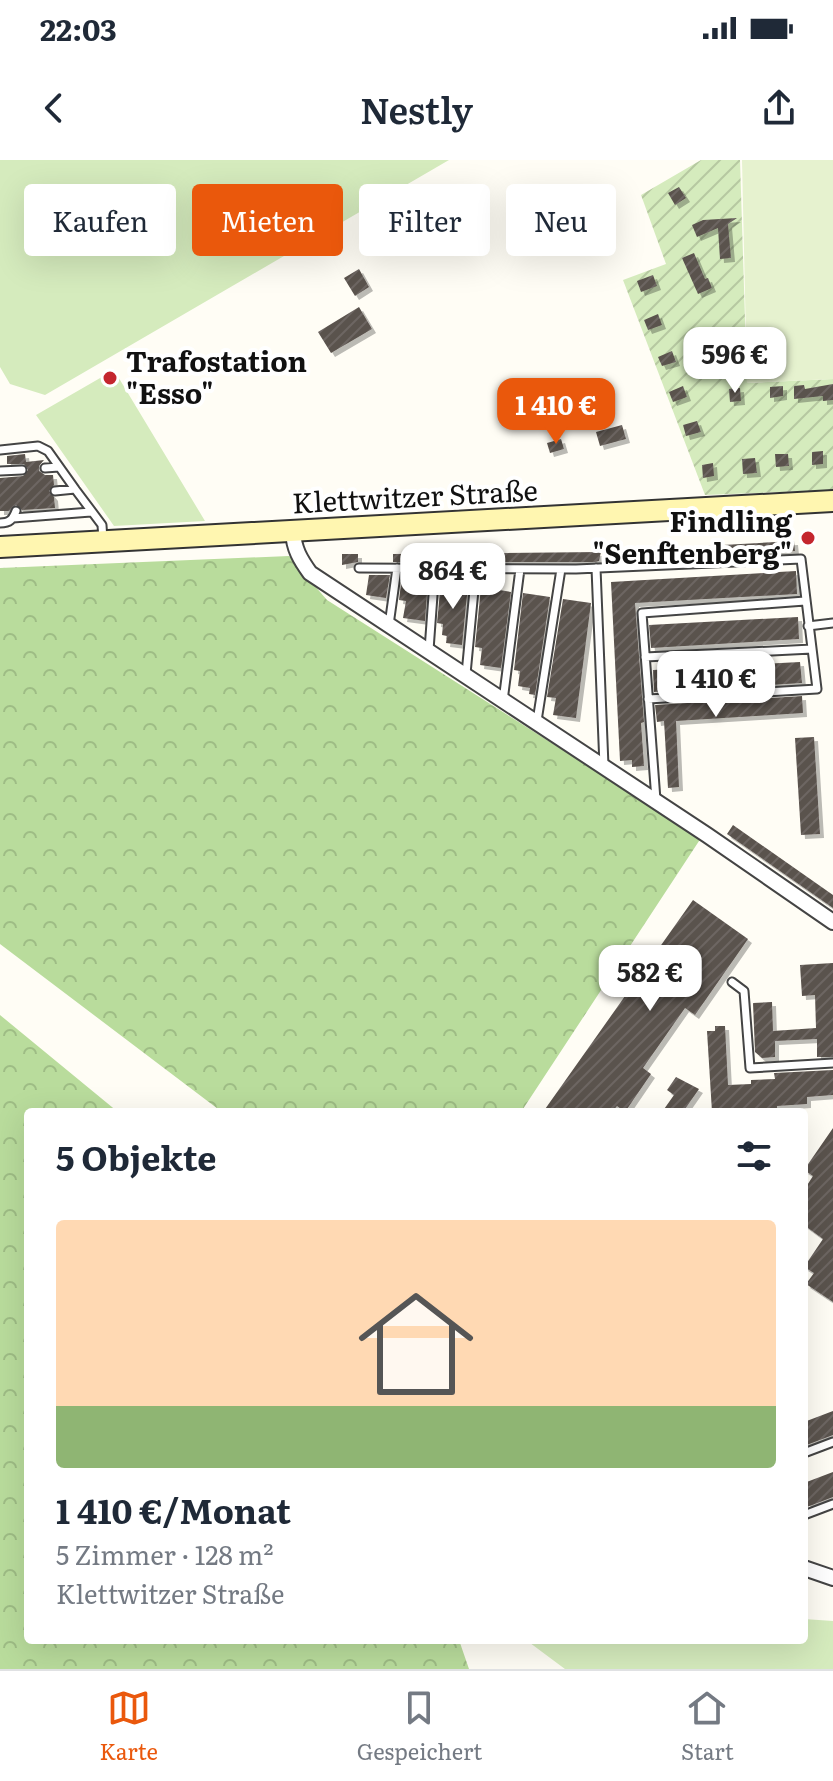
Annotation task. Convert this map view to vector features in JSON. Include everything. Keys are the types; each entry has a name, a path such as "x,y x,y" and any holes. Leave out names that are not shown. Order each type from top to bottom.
{"main road":[{"name":"Klettwitzer Straße","path":"0,547 833,501"}],"street":[{"path":"293,532 294,545 310,573 833,922"},
{"path":"808,1569 833,1578"}],"lane":[{"path":"0,450 38,446 48,451 102,525 103,542"},
{"path":"45,468 59,467"},
{"path":"0,471 22,470"},
{"path":"55,491 75,489"},
{"path":"0,523 7,523 14,514 91,512"},
{"path":"359,568 561,569 801,559 817,689 648,699"},
{"path":"389,625 397,568"},
{"path":"429,651 435,568"},
{"path":"596,568 604,767"},
{"path":"466,676 476,569"},
{"path":"503,701 520,569"},
{"path":"536,722 561,569"},
{"path":"656,802 642,613 805,601"},
{"path":"808,626 833,623"},
{"path":"645,657 812,649"},
{"path":"732,982 744,991 750,1068 833,1063"},
{"path":"808,1451 833,1442"},
{"path":"808,1513 833,1504"}],"green space":[{"path":"0,160 449,160 408,184 359,184 359,212 343,222 343,184 192,184 192,256 284,256 45,395 10,384 0,367"},
{"path":"701,160 740,160 747,383 833,379 833,490 705,495 623,280 666,264 641,195"},
{"path":"742,160 833,160 833,379 747,383"},
{"path":"114,370 205,521 114,526 36,415"},
{"path":"289,556 327,600 701,838 524,1108 217,1108 0,944 0,568"},
{"path":"0,1015 113,1108 24,1108 24,1644 460,1644 469,1669 0,1669"},
{"path":"808,1619 833,1621 833,1669 565,1669 531,1644 808,1644"}],"building":[{"path":"679,187 686,198 675,205 668,193"},
{"path":"737,218 728,224 731,258 720,259 718,228 697,237 692,225 703,220"},
{"path":"694,253 712,288 698,294 682,258"},
{"path":"359,269 369,287 355,296 344,278"},
{"path":"653,275 657,286 641,292 637,281"},
{"path":"359,307 372,329 331,353 318,332"},
{"path":"658,314 662,325 648,330 644,320"},
{"path":"672,351 676,362 662,366 658,357"},
{"path":"833,384 833,400 823,401 823,396 794,399 794,386 804,385 805,389"},
{"path":"683,386 687,397 673,402 669,392"},
{"path":"783,386 783,396 770,398 770,387"},
{"path":"740,388 741,401 730,402 729,389"},
{"path":"697,421 701,432 686,436 683,425"},
{"path":"622,425 626,439 600,446 596,432"},
{"path":"561,439 564,449 550,453 547,443"},
{"path":"823,451 823,464 812,465 812,452"},
{"path":"25,454 26,462 44,460 39,471 53,475 54,485 49,491 54,497 55,508 22,510 16,505 9,511 0,511 0,478 23,476 28,470 24,464 7,464 7,456"},
{"path":"775,454 788,454 789,466 776,467"},
{"path":"755,458 757,473 743,474 742,459"},
{"path":"713,463 714,476 703,478 702,465"},
{"path":"794,541 795,551 611,561 611,551"},
{"path":"601,552 599,561 595,562 393,562 393,554"},
{"path":"342,554 358,554 358,562 342,565"},
{"path":"796,571 797,594 635,603 644,722 641,723 644,766 632,767 632,760 620,761 611,582"},
{"path":"369,575 390,575 386,598 366,595"},
{"path":"402,576 428,580 425,621 403,618 406,601 399,600"},
{"path":"441,581 468,585 462,645 446,643 447,636 442,635 443,624 437,623"},
{"path":"481,587 511,592 501,668 480,665 482,648 475,647"},
{"path":"523,593 550,597 535,695 529,694 530,688 518,686 520,671 514,670"},
{"path":"563,599 591,603 576,718 553,715 556,698 547,697"},
{"path":"798,617 799,639 651,648 649,625"},
{"path":"800,662 802,683 654,692 653,670"},
{"path":"802,696 803,713 676,721 679,787 668,788 664,721 657,722 655,705"},
{"path":"814,737 820,834 801,835 795,738"},
{"path":"733,825 833,895 833,908 727,834"},
{"path":"693,900 748,939 695,1015 685,1008 643,1068 651,1074 628,1108 546,1108"},
{"path":"833,963 833,1057 817,1057 817,1039 775,1041 775,1057 762,1058 755,1052 753,1003 772,1002 773,1031 816,1028 815,995 802,996 800,965"},
{"path":"715,1026 725,1026 728,1085 775,1079 774,1073 833,1070 833,1095 807,1097 807,1104 777,1108 712,1108 707,1031 715,1031"},
{"path":"676,1077 699,1089 686,1108 665,1108 674,1095 667,1090"},
{"path":"833,1128 833,1302 808,1285 814,1273 808,1269 808,1261 823,1239 808,1228 808,1184 813,1176 808,1173 808,1164"},
{"path":"833,1411 833,1435 808,1444 808,1420"},
{"path":"833,1472 833,1497 808,1507 808,1481"}],"place":[{"name":"Trafostation \"Esso\"","path":"110,378"},
{"name":"Findling \"Senftenberg\"","path":"808,538"}]}
